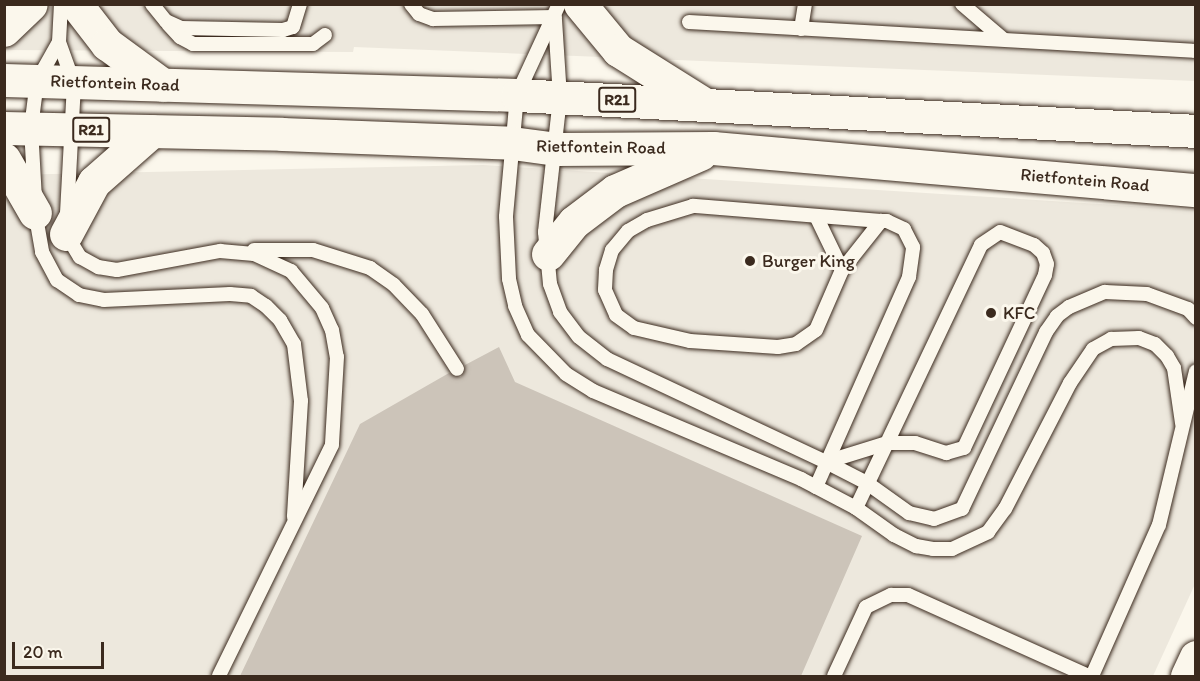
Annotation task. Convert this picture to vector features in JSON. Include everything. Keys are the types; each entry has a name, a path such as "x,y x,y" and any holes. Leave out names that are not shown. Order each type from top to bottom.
{"main road":[{"path":"4,30 31,4"},
{"path":"76,4 107,44 164,85"},
{"path":"565,9 618,50 705,104"},
{"name":"Rietfontein Road","path":"4,80 74,84 517,95 1196,131"},
{"name":"Rietfontein Road","path":"18,128 512,143 556,148 713,148 1196,190"},
{"path":"66,234 94,182 152,131"},
{"path":"548,254 574,222 615,191 713,148"},
{"path":"4,159 35,213"},
{"path":"1186,676 1196,657"}],"lane":[{"path":"61,4 59,42 74,84 66,234 80,257 98,267 117,270 234,250 313,250 370,268 422,314 457,369"},
{"path":"152,4 180,37 192,44 313,44 325,35"},
{"path":"166,21 181,28 283,30 293,27 300,4"},
{"path":"411,4 419,14 434,19 565,9"},
{"path":"801,29 805,4"},
{"path":"962,4 1004,39"},
{"path":"565,9 517,95 506,218 509,279 514,306 528,335 545,355 593,391 816,487 856,508 916,546 952,549 988,532 1005,509 1070,383 1093,349 1122,336 1155,344 1167,356 1173,368 1182,423"},
{"path":"565,9 556,148 545,232 550,284 560,312 592,349 607,359 826,462 867,483 896,506 921,517 934,519 962,509 1046,332 1056,316 1069,307 1105,292 1139,293 1172,302 1196,318"},
{"path":"689,22 1196,51"},
{"path":"59,42 37,81 18,128 42,252 57,280 79,295 104,300 198,293 240,295 266,306 280,320 294,344 301,401 294,519"},
{"path":"816,487 914,261 910,236 904,229 881,221 693,206 646,220 628,231 612,250 605,290 616,315 643,331 690,341 778,347 796,344 816,330 842,270 881,221"},
{"path":"816,216 842,270"},
{"path":"826,462 887,443 915,443 946,453 964,448 1045,275 1047,264 1034,245 1000,231 981,244 887,443 867,483 856,508"},
{"path":"219,676 294,519 323,471 332,445 337,357 332,330 322,308 291,271 268,259 234,250"},
{"path":"834,676 866,607 891,595 908,595 1090,676 1159,525 1196,371"}],"shaded area":[{"path":"5,4 1196,5 1195,81 354,47 353,52 5,50"},
{"path":"483,165 1195,210 1195,584 1153,676 5,676 4,175"}],"building":[{"path":"499,347 515,382 862,536 801,676 240,676 360,424 449,373 461,377 465,365"}],"place":[{"name":"Burger King","path":"750,261"},
{"name":"KFC","path":"991,313"}]}
